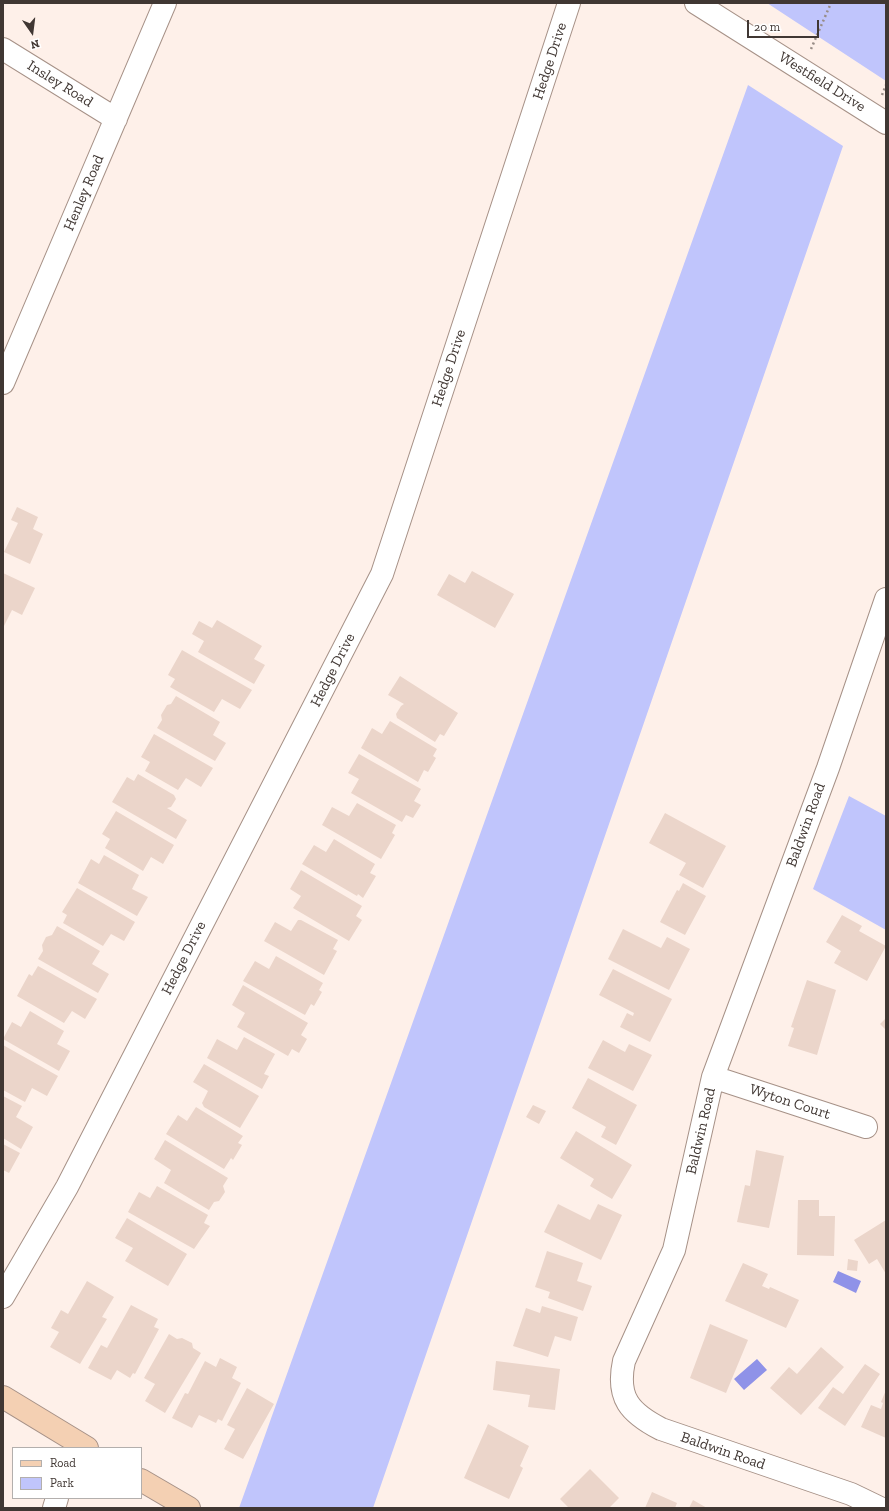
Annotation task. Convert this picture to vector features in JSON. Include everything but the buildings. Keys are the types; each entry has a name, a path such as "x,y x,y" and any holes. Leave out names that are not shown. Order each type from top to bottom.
{"street":[{"name":"Henley Road","path":"3,383 165,3"},
{"name":"Hedge Drive","path":"3,1297 67,1187 382,574 569,3"},
{"name":"Westfield Drive","path":"696,3 886,123"},
{"name":"Insley Road","path":"3,49 116,119"},
{"name":"Baldwin Road","path":"880,1508 851,1494 661,1429 640,1418 626,1402 621,1375 624,1361 674,1250 713,1077 828,768 885,605"},
{"name":"Wyton Court","path":"713,1077 866,1127"},
{"path":"3,1397 79,1446"},
{"path":"142,1481 189,1508"}],"path":[{"path":"801,69 832,3"}],"green space":[{"path":"767,3 886,3 886,81"},
{"path":"748,85 843,146 373,1508 239,1508"},
{"path":"849,796 886,816 886,930 813,889"}],"shaded area":[{"path":"838,1271 861,1281 856,1293 833,1282"},
{"path":"757,1359 767,1370 744,1390 734,1379"}]}
